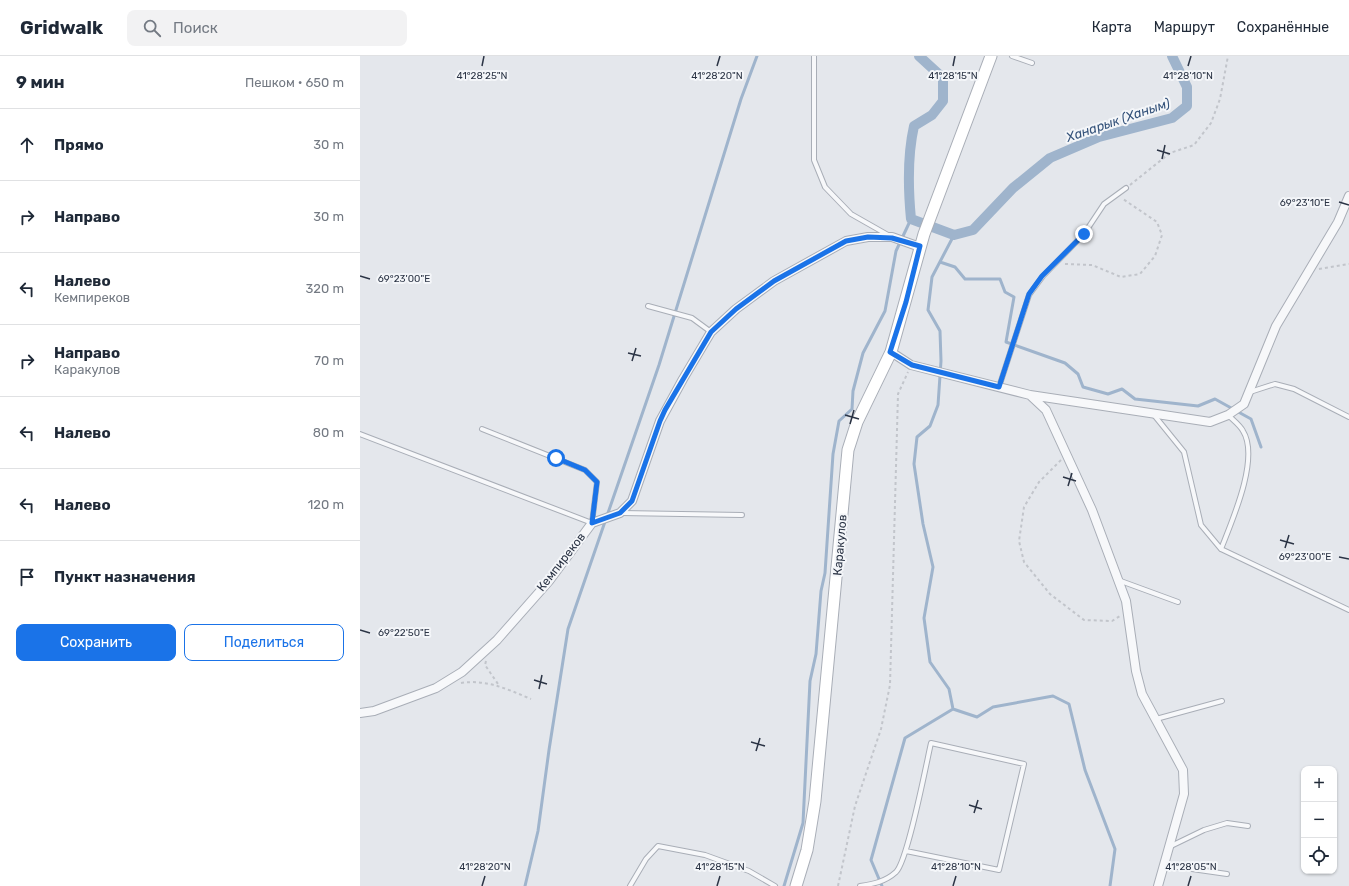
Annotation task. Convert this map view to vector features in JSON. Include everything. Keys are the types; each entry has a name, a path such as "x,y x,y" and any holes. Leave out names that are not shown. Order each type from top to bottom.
{"main road":[{"name":"Каракулов","path":"796,886 807,850 815,801 848,450 857,422 890,352 906,302 924,234 991,56"}],"street":[{"path":"890,352 912,365 1030,395 1210,422 1228,415 1244,404 1276,326 1338,222 1349,196"},
{"path":"595,522 617,514 632,501 660,421 711,332 736,309 774,281 846,241 868,237 892,238 920,246"},
{"path":"1030,395 1046,410 1092,510 1126,601 1136,671 1142,694 1183,770 1184,794 1158,886"},
{"name":"Кемпиреков","path":"360,713 374,711 436,688 462,672 497,640 549,581 595,522"}],"lane":[{"path":"814,56 814,160 825,188 851,214 892,238"},
{"path":"1012,56 1032,63"},
{"path":"999,387 1029,294 1042,276 1084,234 1104,204 1126,188"},
{"path":"648,306 692,318 711,332"},
{"path":"1249,392 1275,384 1294,390 1349,417"},
{"path":"1152,413 1184,452 1201,525 1221,548 1349,610"},
{"path":"1221,548 1240,504 1250,452 1244,431 1228,415"},
{"path":"360,434 595,522 597,482 585,470 482,428"},
{"path":"617,514 742,515"},
{"path":"1118,580 1178,602"},
{"path":"1156,719 1222,701"},
{"path":"860,886 879,883 897,871 906,851 931,743 1024,764 999,870 906,851"},
{"path":"1168,847 1204,830 1227,823 1248,826"},
{"path":"630,886 646,859 658,846 705,855 749,871 775,886"},
{"path":"1164,865 1227,874"}],"path":[{"path":"1126,188 1170,153 1194,145 1211,123 1220,99 1228,56"},
{"path":"1055,264 1092,265 1121,277 1140,274 1155,256 1162,235 1157,222 1117,195"},
{"path":"1308,271 1349,264"},
{"path":"838,886 855,806 881,728 890,685 898,394 912,365"},
{"path":"1066,455 1039,482 1024,507 1019,541 1024,562 1050,594 1084,620 1112,621 1127,610"},
{"path":"486,650 485,665 498,684"},
{"path":"457,684 471,682 498,684 530,698"}],"waterway":[{"path":"525,886 538,831 568,629 659,365 741,99 757,56"},
{"name":"Ханарык (Ханым)","path":"919,56 943,78 943,101 932,115 914,126 910,149 909,172 911,219 954,235 973,230 1013,188 1050,158 1099,137 1172,118 1187,106 1187,87 1172,56"},
{"path":"784,886 803,823 810,681 816,654 821,591 825,573 833,454 839,421 852,409 853,391 863,353 885,311 896,251 911,219"},
{"path":"882,886 871,860 905,738 953,709 949,689 930,662 924,618 933,567 923,524 914,464 917,437 930,426 938,405 941,361 940,331 928,310 932,277 954,235"},
{"path":"940,262 955,267 965,279 1000,279 1005,292 1014,297 1006,342 1065,363 1078,374 1083,387 1108,394 1122,389 1135,399 1198,406 1215,399 1251,419 1261,447"},
{"path":"953,709 977,717 993,707 1053,696 1069,704 1085,770 1115,849 1110,886"}],"route":[{"path":"556,458 585,470 597,482 592,523 620,513 632,501 660,421 711,332 736,309 774,281 846,241 868,237 892,238 920,246 906,302 890,352 912,365 956,378 999,387 1029,294 1042,276 1067,253 1084,234"}]}
